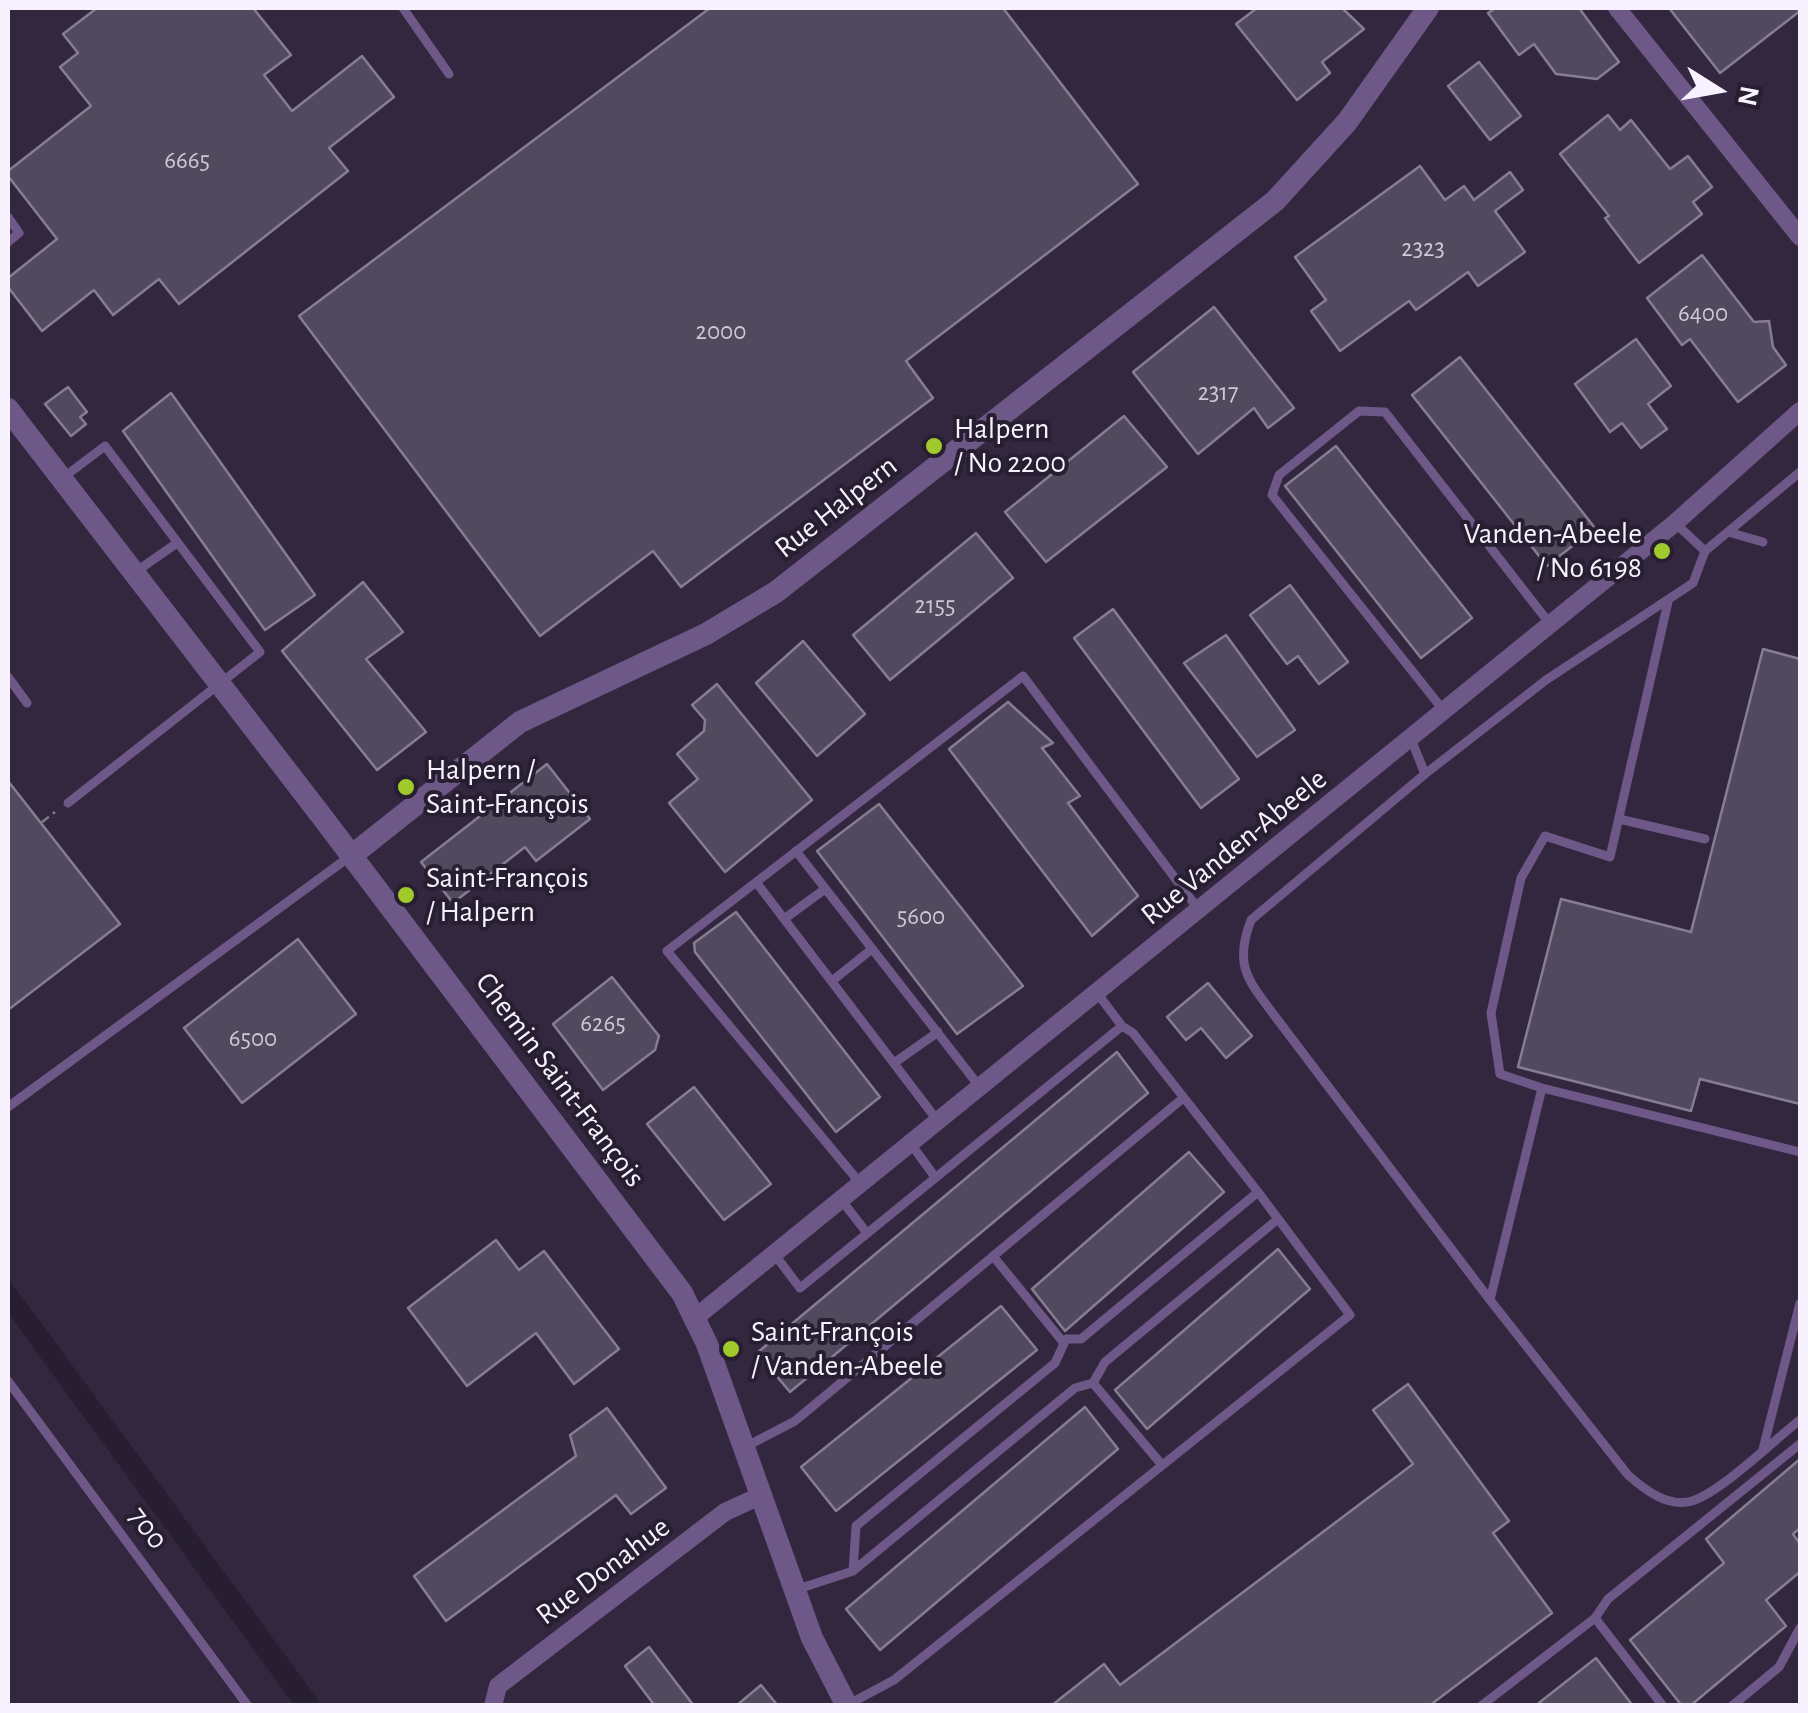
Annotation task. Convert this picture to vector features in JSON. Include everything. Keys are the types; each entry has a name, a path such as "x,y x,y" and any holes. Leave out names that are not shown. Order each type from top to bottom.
{"street":[{"name":"Rue Halpern","path":"351,856 520,722 706,634 776,592 1275,201 1347,122 1428,8"},
{"path":"1617,8 1800,236"},
{"name":"Chemin Saint-François","path":"8,410 664,1268 696,1317 812,1638 847,1705"},
{"name":"Rue Vanden-Abeele","path":"696,1317 1675,522 1800,411"},
{"name":"Rue Donahue","path":"493,1706 498,1686 725,1512 762,1495"}],"lane":[{"path":"404,8 449,74"},
{"path":"8,217 19,233 8,242"},
{"path":"1444,711 1272,495 1279,476 1359,412 1385,412 1550,624"},
{"path":"60,479 104,446 260,652 68,803"},
{"path":"1800,472 1705,551 1693,583 1546,680 1425,774 1251,920 1241,950 1250,983 1259,995 1490,1300 1628,1475 1650,1494 1671,1501 1691,1501 1723,1482 1800,1420"},
{"path":"1675,522 1705,551"},
{"path":"1728,532 1763,542"},
{"path":"134,574 177,543"},
{"path":"1668,602 1610,857 1545,836 1522,878 1491,1013 1500,1074 1800,1152"},
{"path":"862,1185 666,951 1023,676 1200,910"},
{"path":"8,678 27,704"},
{"path":"1411,738 1425,774"},
{"path":"1619,819 1705,839"},
{"path":"796,851 981,1088"},
{"path":"8,1107 351,856"},
{"path":"756,882 939,1122"},
{"path":"784,919 825,889"},
{"path":"832,982 872,949"},
{"path":"847,1705 894,1680 1350,1315 1133,1032 1122,1026 1098,994"},
{"path":"774,1255 800,1288 1122,1026"},
{"path":"894,1063 938,1032"},
{"path":"1490,1300 1542,1088"},
{"path":"745,1448 795,1421 1182,1099"},
{"path":"911,1144 935,1177"},
{"path":"853,1571 856,1526 1054,1364 1063,1342 1082,1339 1258,1192"},
{"path":"842,1201 867,1233"},
{"path":"795,1590 853,1571 1075,1388 1093,1383 1104,1362 1278,1219"},
{"path":"994,1256 1063,1342"},
{"path":"1763,1449 1800,1303"},
{"name":"700","path":"8,1380 248,1706"},
{"path":"1093,1383 1162,1465"},
{"path":"1481,1706 1595,1618 1608,1599 1800,1444"},
{"path":"1595,1618 1663,1706"},
{"path":"1732,1706 1779,1667 1800,1628"}],"path":[{"path":"40,823 55,812"}],"shaded area":[{"path":"8,8 1800,8 1800,1705 322,1705 8,1278"},
{"path":"8,1313 294,1705 8,1705"}],"building":[{"path":"97,8 253,8 291,55 264,75 292,111 362,56 394,97 329,148 348,171 179,304 159,279 113,315 94,290 42,331 8,287 8,278 57,239 8,171 91,106 60,67 78,53 63,34"},
{"path":"710,8 1003,8 1138,184 906,361 933,398 681,587 653,551 540,636 299,316"},
{"path":"1257,8 1342,8 1364,29 1322,62 1330,73 1297,100 1236,24"},
{"path":"1496,8 1579,8 1619,62 1597,79 1556,74 1534,44 1519,55 1488,13"},
{"path":"1669,8 1800,8 1800,11 1720,73"},
{"path":"1479,62 1521,116 1490,140 1448,86"},
{"path":"1608,115 1620,130 1631,120 1670,169 1688,156 1712,187 1693,202 1702,214 1639,263 1605,218 1609,216 1560,154"},
{"path":"1420,166 1445,200 1464,186 1474,200 1510,172 1523,190 1495,211 1525,252 1478,286 1468,272 1416,310 1409,301 1340,351 1311,311 1326,300 1295,257"},
{"path":"1702,255 1754,322 1769,321 1773,347 1786,365 1738,402 1690,339 1682,345 1647,298"},
{"path":"1214,307 1294,408 1268,428 1254,408 1198,454 1133,372"},
{"path":"1636,339 1671,386 1648,404 1667,429 1641,448 1622,423 1610,432 1575,384"},
{"path":"1460,357 1595,528 1547,566 1412,395"},
{"path":"68,387 87,412 80,417 86,424 71,436 45,404"},
{"path":"171,393 315,595 265,630 123,431"},
{"path":"1124,416 1167,467 1046,562 1005,512"},
{"path":"1336,446 1472,618 1421,658 1285,486"},
{"path":"976,533 1013,578 890,680 853,635"},
{"path":"363,582 403,632 366,659 426,732 377,770 282,651"},
{"path":"1290,585 1348,662 1319,684 1298,656 1287,664 1250,615"},
{"path":"1113,609 1239,779 1201,808 1074,638"},
{"path":"1226,635 1295,730 1257,757 1184,663"},
{"path":"803,641 865,714 817,756 756,683"},
{"path":"1763,649 1800,659 1800,1104 1700,1079 1691,1111 1518,1067 1561,899 1691,932"},
{"path":"717,684 812,800 725,872 669,803 698,779 677,754 704,731 705,720 692,705"},
{"path":"1008,702 1053,743 1042,748 1080,796 1068,803 1138,896 1092,936 949,749"},
{"path":"547,764 590,819 536,861 525,847 453,903 421,862"},
{"path":"8,781 120,924 8,1010"},
{"path":"879,804 1023,986 957,1034 817,851"},
{"path":"736,912 880,1097 836,1132 695,952 694,943"},
{"path":"298,939 356,1014 242,1103 184,1028"},
{"path":"612,977 659,1036 655,1050 603,1090 553,1024"},
{"path":"1208,983 1252,1036 1226,1058 1201,1028 1186,1040 1167,1017"},
{"path":"1117,1052 1148,1093 790,1392 757,1353"},
{"path":"694,1087 771,1184 724,1220 647,1124"},
{"path":"1189,1152 1224,1192 1065,1331 1032,1289"},
{"path":"496,1240 519,1270 544,1251 619,1349 574,1384 536,1333 467,1386 408,1308"},
{"path":"1278,1249 1310,1289 1147,1429 1115,1390"},
{"path":"1001,1306 1037,1350 836,1511 801,1467"},
{"path":"1408,1384 1509,1521 1493,1533 1552,1613 1429,1706 1051,1706 1104,1664 1120,1685 1413,1464 1373,1410"},
{"path":"1085,1407 1118,1449 880,1650 846,1609"},
{"path":"607,1408 666,1488 631,1514 616,1495 446,1621 414,1576 576,1456 570,1435"},
{"path":"1800,1459 1800,1528 1793,1534 1800,1544 1800,1572 1766,1600 1786,1626 1690,1706 1682,1706 1630,1640 1724,1563 1706,1539"},
{"path":"649,1647 694,1706 655,1706 625,1666"},
{"path":"1596,1658 1633,1706 1535,1706"},
{"path":"761,1685 778,1706 736,1706"}],"place":[{"name":"Halpern / No 2200","path":"934,446"},
{"name":"Vanden-Abeele / No 6198","path":"1662,551"},
{"name":"Halpern / Saint-François","path":"406,787"},
{"name":"Saint-François / Halpern","path":"406,895"},
{"name":"Saint-François / Vanden-Abeele","path":"731,1349"}]}
